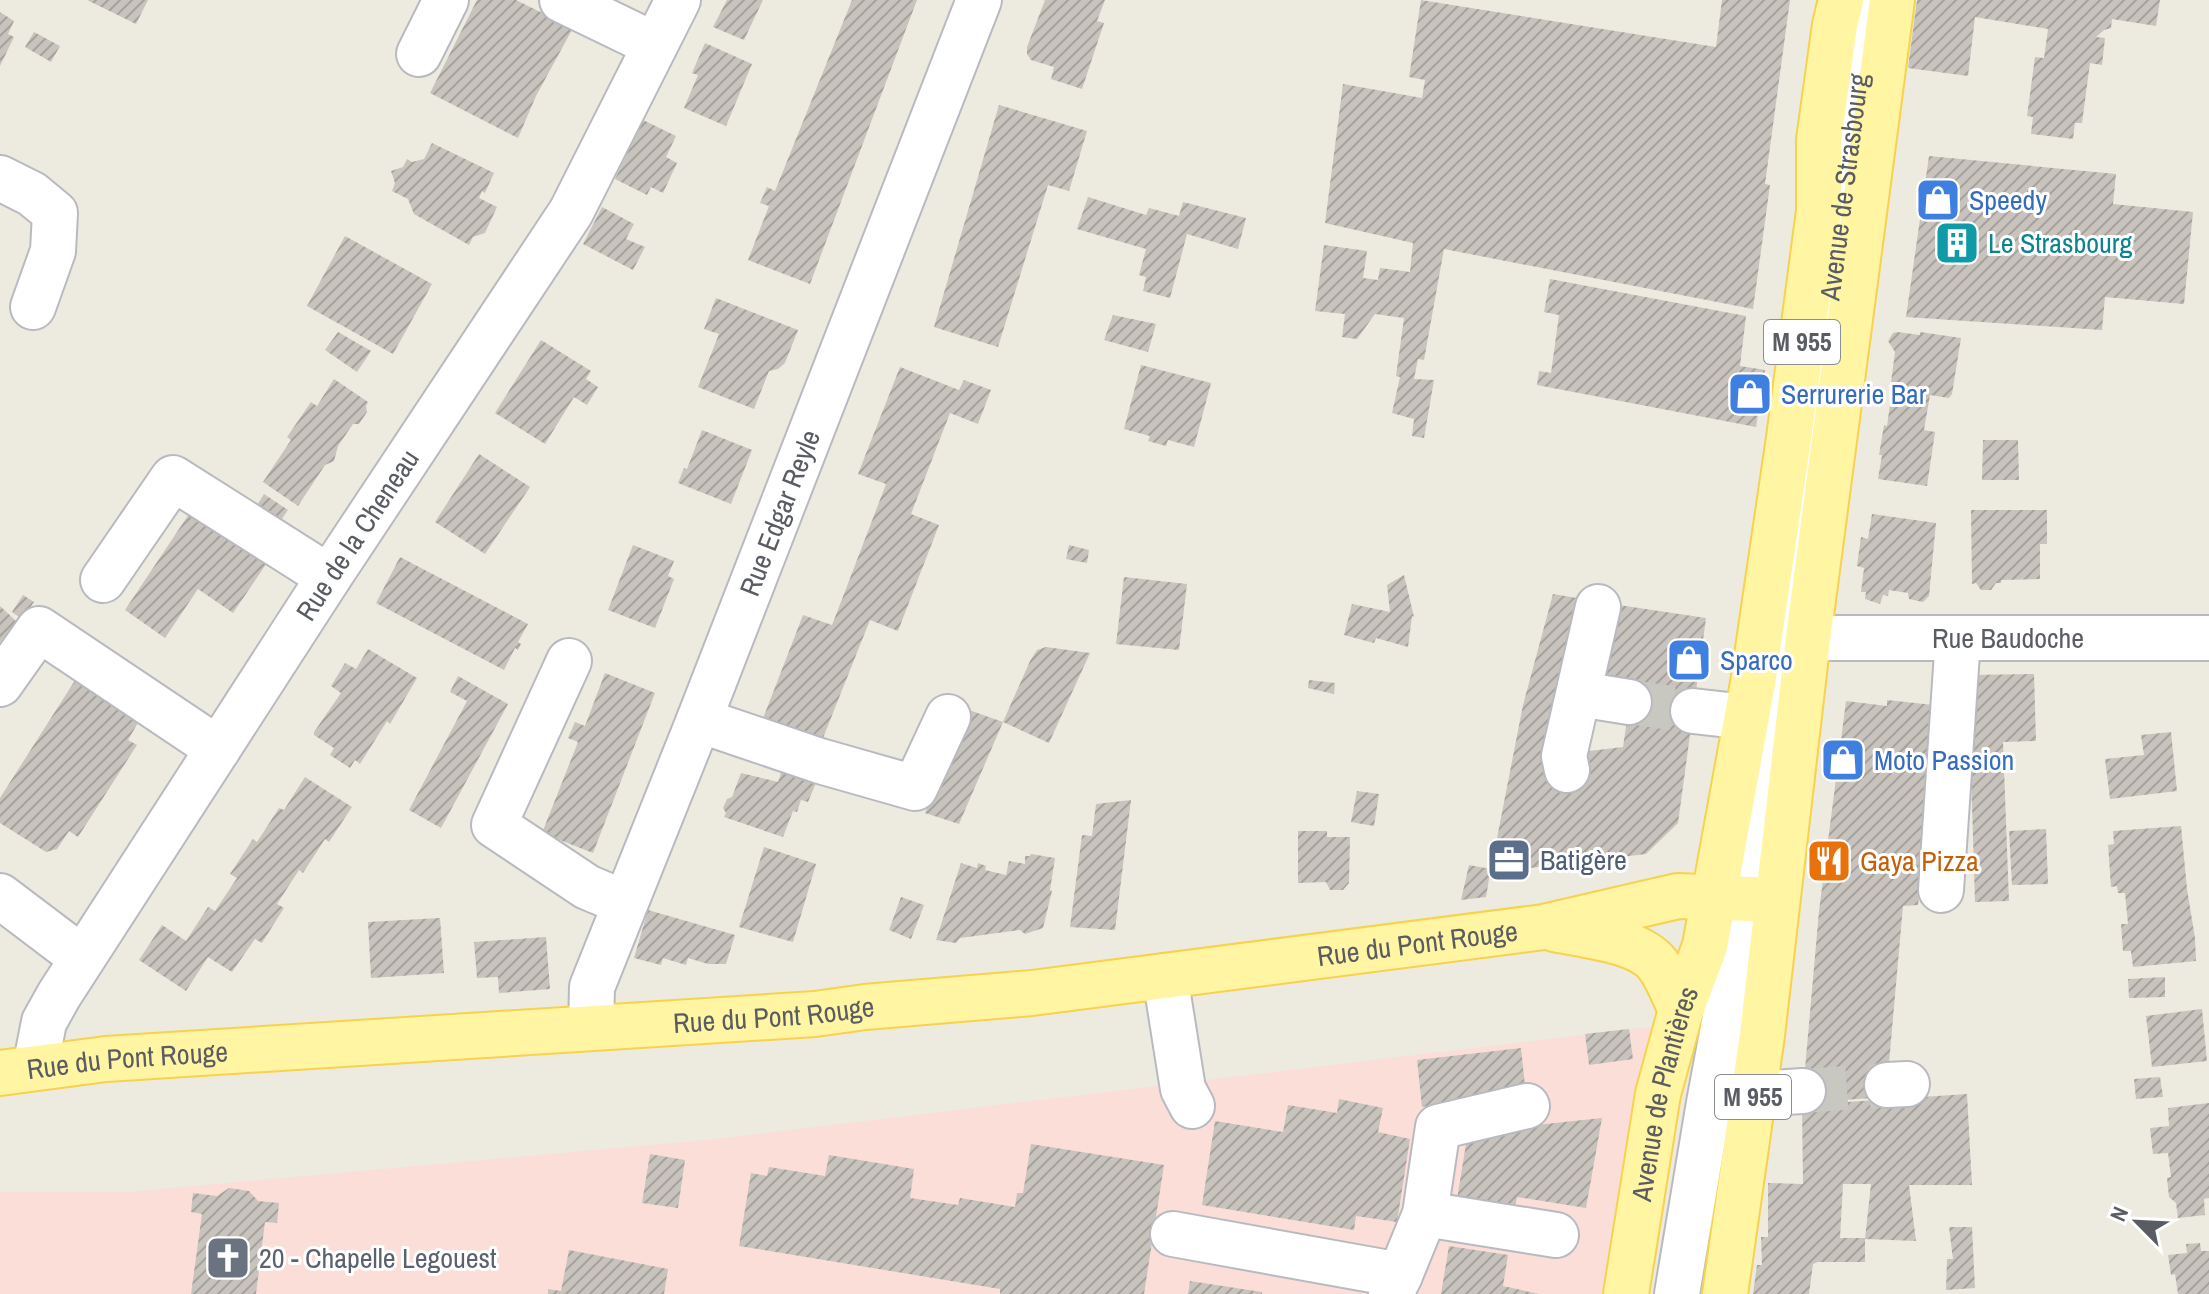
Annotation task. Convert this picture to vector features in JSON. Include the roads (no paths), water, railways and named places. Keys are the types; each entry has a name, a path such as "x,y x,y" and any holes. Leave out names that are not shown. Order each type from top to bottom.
{"main road":[{"name":"Avenue de Strasbourg","path":"1747,898 1746,717 1789,438 1819,211 1819,140 1841,0"},
{"name":"Avenue de Strasbourg","path":"1747,898 1787,812 1892,0"},
{"name":"Rue du Pont Rouge","path":"18,1070 106,1059 815,1014 1032,993 1544,927 1678,896 1747,898"},
{"name":"Avenue de Plantières","path":"1626,1294 1658,1094 1681,1010 1705,946 1747,898"},
{"name":"M 955","path":"1725,1294 1754,1094 1747,898"},
{"name":"Rue du Pont Rouge","path":"1544,927 1622,943 1645,954 1658,964 1681,1010"}],"street":[{"path":"419,54 446,0"},
{"path":"562,0 655,45"},
{"name":"Rue de la Cheneau","path":"18,1070 82,958 571,212 678,0"},
{"name":"Rue Edgar Reyle","path":"591,1027 592,987 979,0"},
{"name":"Avenue de Strasbourg","path":"1747,898 1764,808 1868,0"},
{"path":"0,178 32,194 55,213 53,251 33,307"},
{"path":"103,580 173,478 329,577"},
{"path":"1567,770 1564,756 1598,607"},
{"path":"0,684 39,629 218,749"},
{"name":"Rue Baudoche","path":"1808,638 2209,638"},
{"path":"1941,890 1958,638"},
{"path":"569,661 494,825 587,887 625,903"},
{"path":"1579,694 1629,702"},
{"path":"1693,711 1746,717"},
{"path":"699,720 820,761 915,788 948,717"},
{"path":"0,896 82,958"},
{"name":"Avenue de Plantières","path":"1677,1294 1747,898"},
{"path":"1165,976 1183,1089 1192,1106"},
{"path":"1754,1094 1803,1091"},
{"path":"1173,1234 1396,1284 1425,1214 1438,1127 1527,1106"},
{"path":"1425,1214 1556,1235"}],"tunnel":[{"path":"1629,702 1693,711"},
{"path":"1803,1091 1887,1085"}],"place":[{"name":"Speedy","path":"1938,200"},
{"name":"Le Strasbourg","path":"1957,243"},
{"name":"Serrurerie Bar","path":"1750,394"},
{"name":"Sparco","path":"1689,660"},
{"name":"Moto Passion","path":"1843,760"},
{"name":"Batigère","path":"1509,860"},
{"name":"Gaya Pizza","path":"1829,861"},
{"name":"20 - Chapelle Legouest","path":"228,1258"}]}
